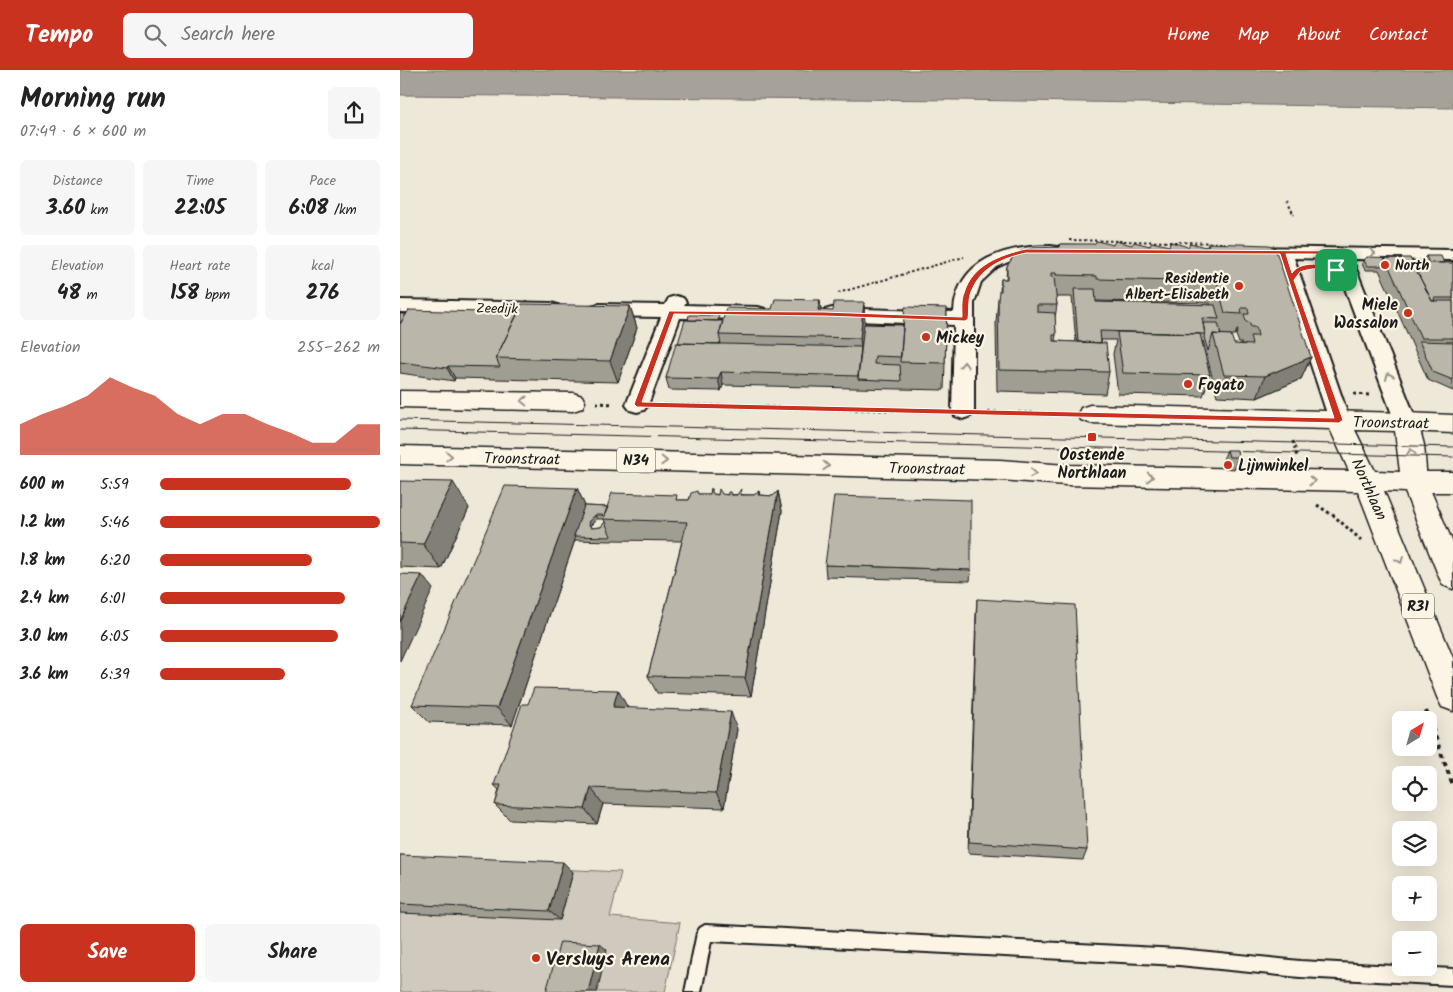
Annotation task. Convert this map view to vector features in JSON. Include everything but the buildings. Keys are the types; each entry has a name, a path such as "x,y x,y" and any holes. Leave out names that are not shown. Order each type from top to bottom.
{"main road":[{"path":"400,399 573,402"},
{"name":"Troonstraat","path":"1090,414 1453,424"},
{"name":"Northlaan","path":"1339,420 1408,581 1453,697"},
{"path":"1406,422 1411,445 1414,482 1453,577"},
{"name":"Troonstraat","path":"400,455 1000,470 1066,476 1453,482"}],"street":[{"path":"963,411 967,293 977,274 992,262 1026,251 1071,252"},
{"path":"1225,252 1340,252 1453,255"},
{"name":"Northlaan","path":"1283,252 1339,420"},
{"path":"1340,252 1406,422"},
{"path":"1291,280 1297,270 1307,267 1321,267 1336,270 1350,280"},
{"name":"Zeedijk","path":"400,306 565,310"},
{"path":"584,310 671,314 777,313"},
{"path":"637,404 671,314"},
{"path":"815,314 965,319"}],"lane":[{"path":"693,992 705,933 1179,957 1300,970 1453,977"}],"path":[{"path":"1288,201 1294,215"},
{"path":"573,402 1090,414"},
{"path":"1317,505 1334,516 1366,544"},
{"path":"1423,702 1453,786"}],"shaded area":[{"path":"400,70 1453,70 1453,108 956,100 400,95"},
{"name":"Versluys Arena","path":"400,862 621,872 610,917 680,923 665,992 400,992"}],"tram line":[{"path":"400,420 1453,447"},
{"path":"400,430 1453,457"}],"place":[{"name":"North","path":"1385,265"},
{"name":"Residentie Albert-Elisabeth","path":"1239,286"},
{"name":"Miele Wassalon","path":"1408,313"},
{"name":"Mickey","path":"926,337"},
{"name":"Fogato","path":"1188,384"},
{"name":"Oostende Northlaan","path":"1092,437"},
{"name":"Lijnwinkel","path":"1228,465"},
{"name":"Versluys Arena","path":"536,958"}],"route":[{"path":"1336,270 1307,267 1297,270 1291,280 1283,252 1026,251 992,262 977,274 967,293 965,319 824,314 672,312 637,404 1339,420 1291,280 1283,252 1340,252 1350,280 1336,270"}]}
